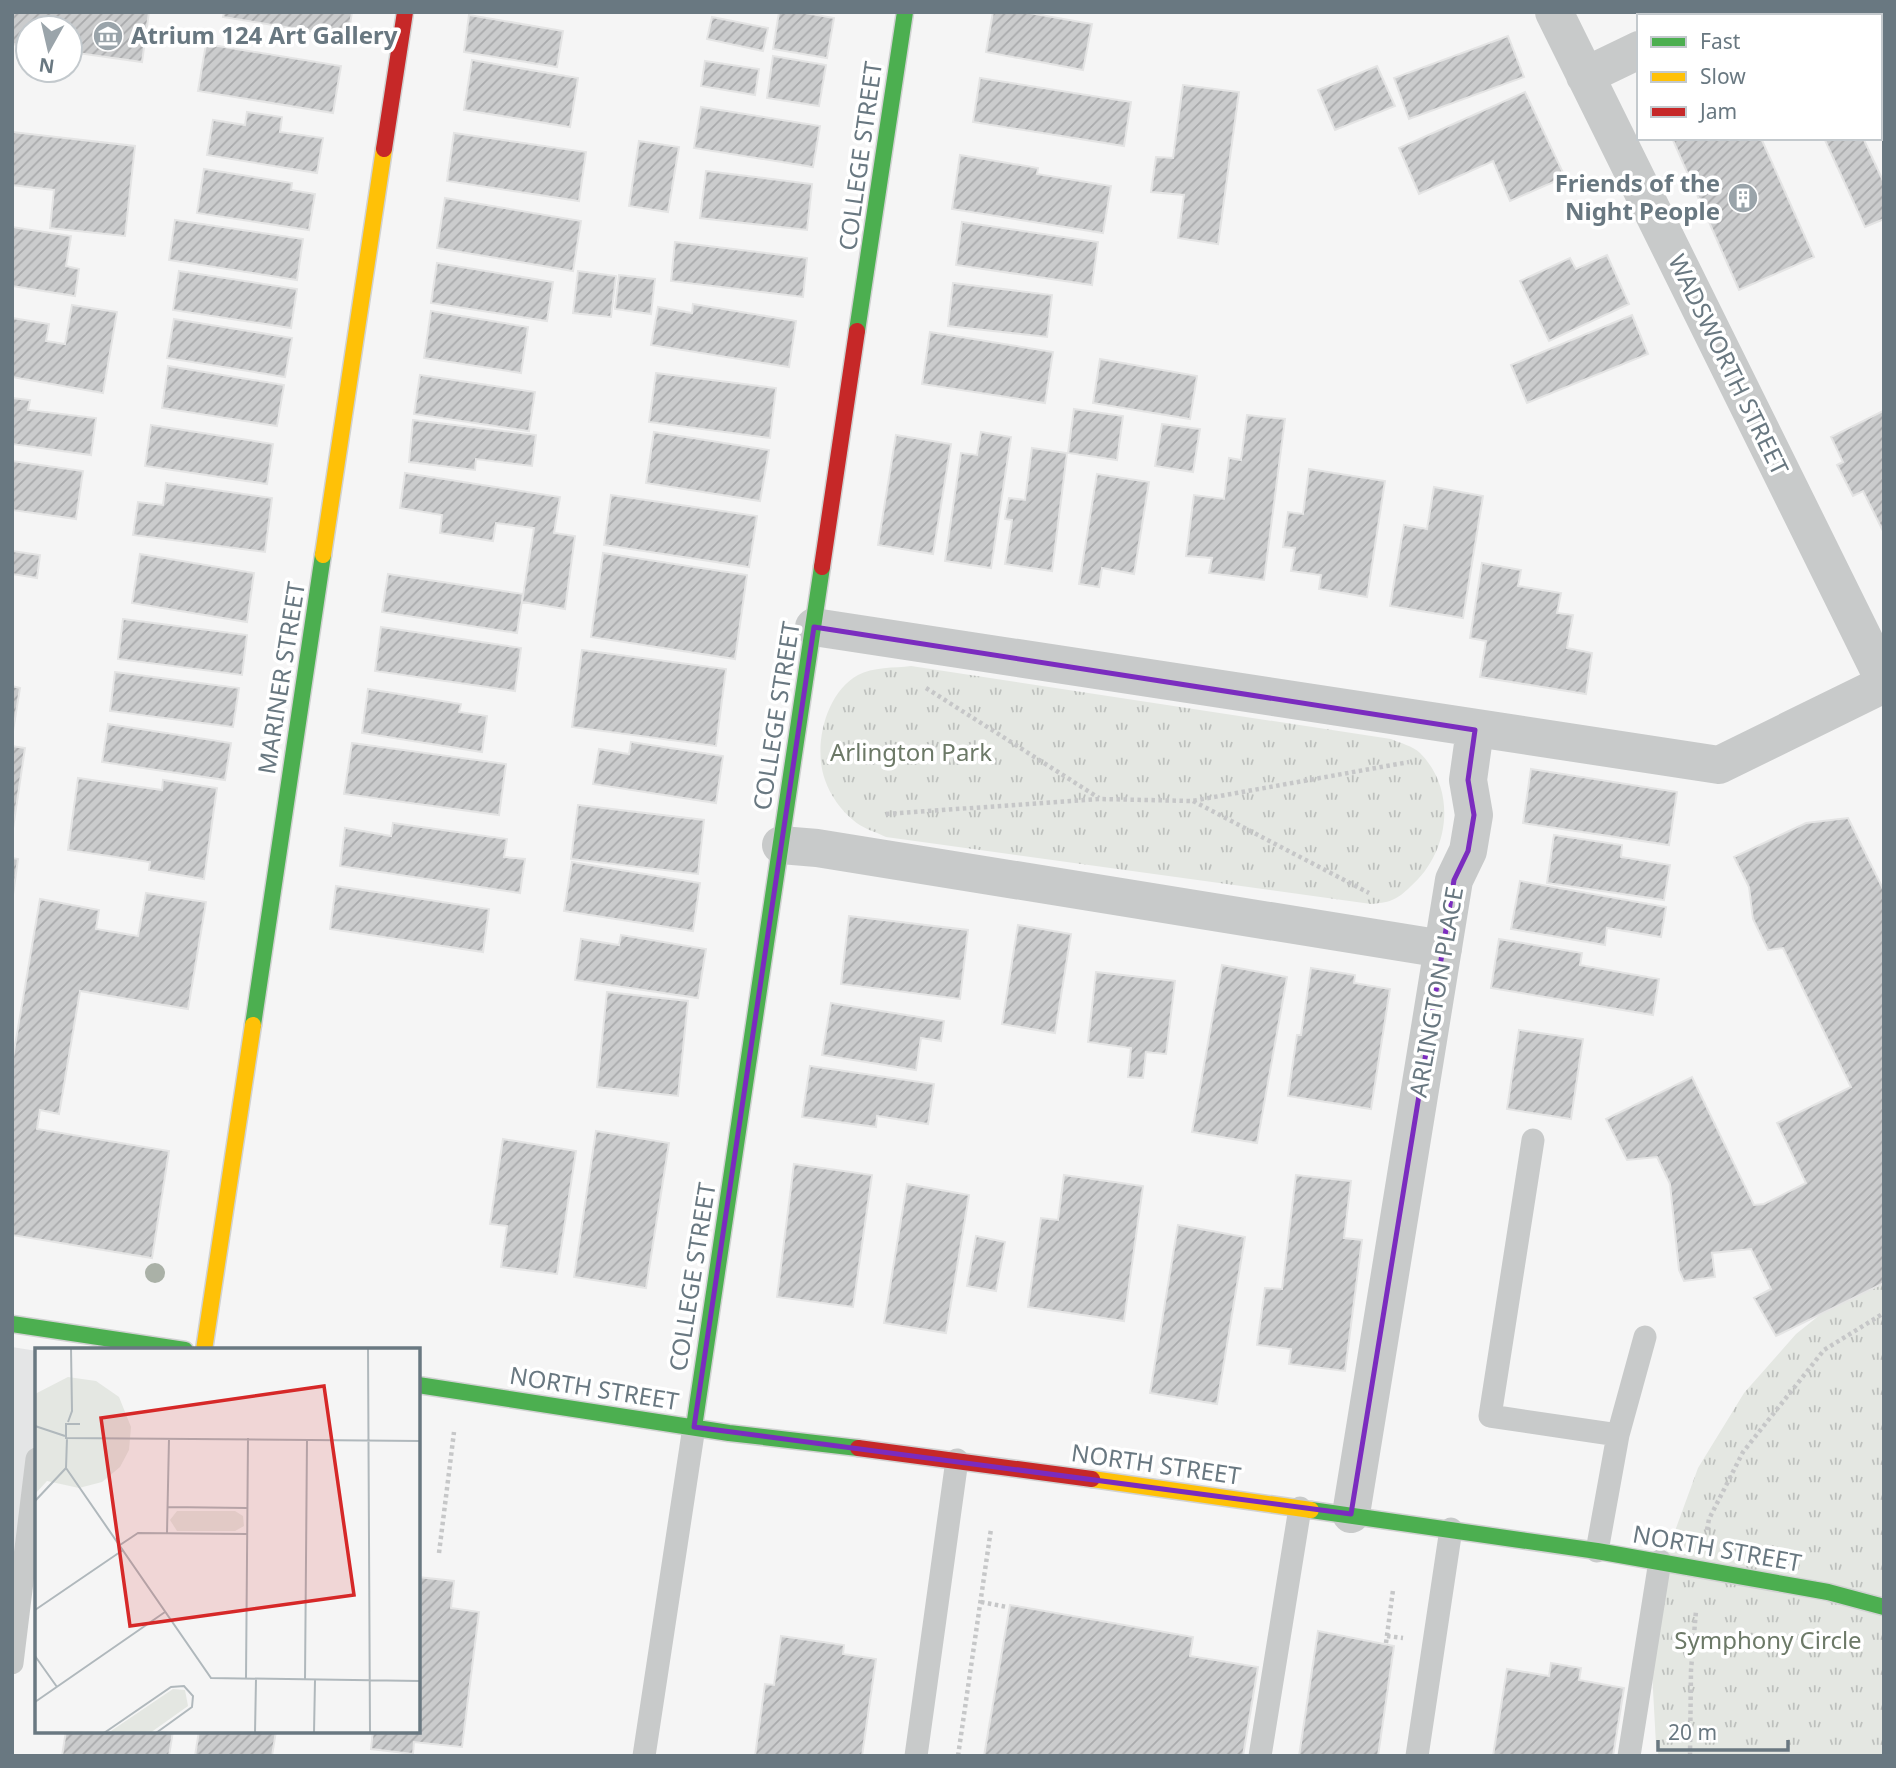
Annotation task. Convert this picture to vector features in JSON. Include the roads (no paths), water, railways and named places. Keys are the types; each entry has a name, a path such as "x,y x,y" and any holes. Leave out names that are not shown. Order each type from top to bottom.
{"street":[{"name":"MARINER STREET","path":"204,1348 405,12"},
{"name":"COLLEGE STREET","path":"694,1427 905,12"},
{"name":"WADSWORTH STREET","path":"1554,12 1875,640 1884,682"},
{"path":"1585,76 1637,51"},
{"path":"814,626 1475,730 1719,765 1884,682"},
{"name":"ARLINGTON PLACE","path":"1351,1514 1454,880 1468,851 1474,815 1468,779 1475,730"},
{"path":"781,845 817,848 1443,948"},
{"path":"12,1324 46,1339 160,1348"},
{"name":"NORTH STREET","path":"420,1385 694,1427 1351,1514 1597,1551 1828,1592 1884,1607"}],"lane":[{"path":"1533,1140 1490,1416 1618,1435"},
{"path":"1597,1551 1618,1435 1645,1337"},
{"path":"645,1756 694,1427"},
{"path":"916,1756 957,1460"},
{"path":"12,1663 17,1580 35,1471"},
{"path":"1260,1756 1300,1508"},
{"path":"1417,1756 1451,1529"},
{"path":"1629,1756 1660,1561"}],"place":[{"name":"Atrium 124 Art Gallery","path":"108,36"},
{"name":"Friends of the Night People","path":"1743,198"}],"park label":[{"name":"Arlington Park","path":"911,753"},
{"name":"Symphony Circle","path":"1768,1641"}]}
